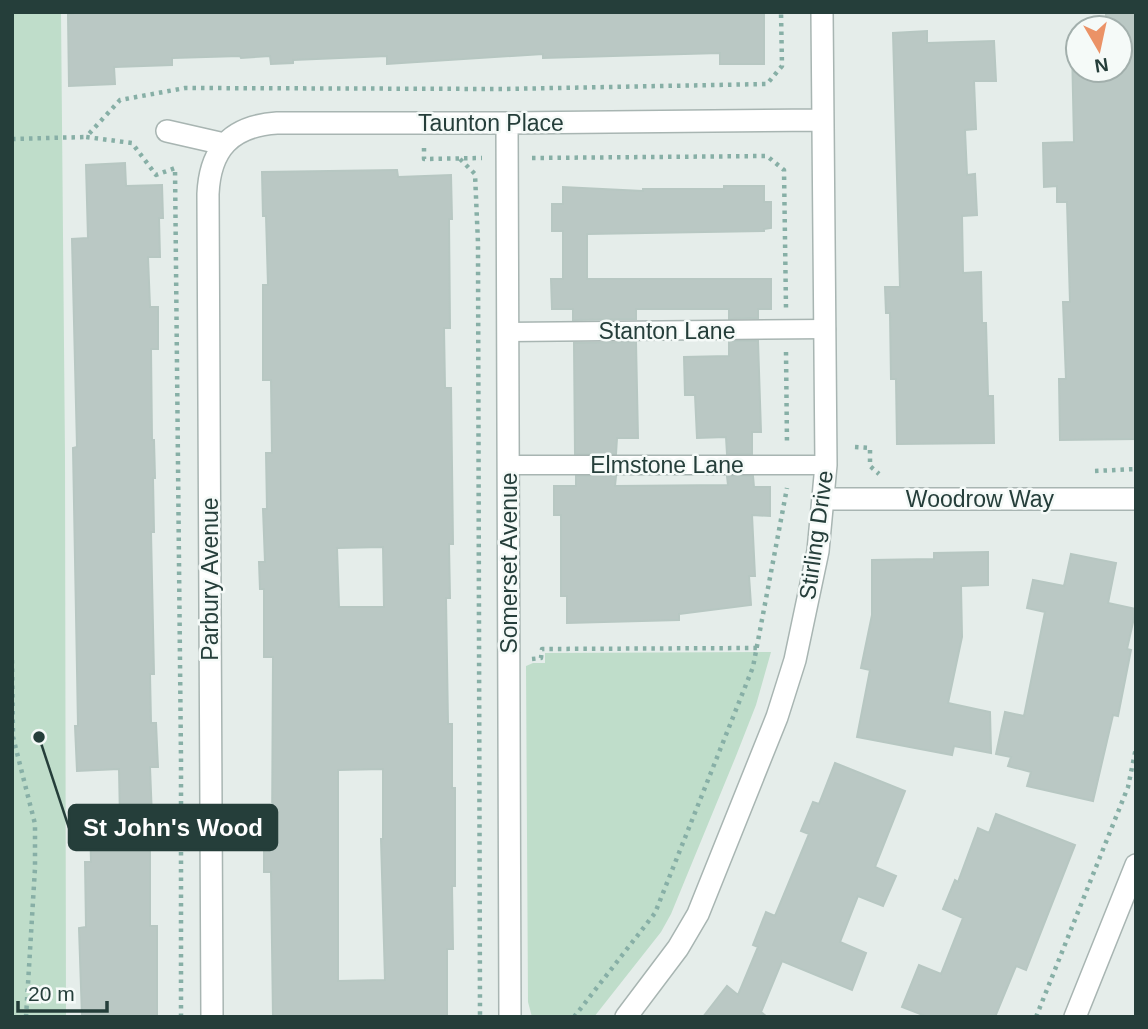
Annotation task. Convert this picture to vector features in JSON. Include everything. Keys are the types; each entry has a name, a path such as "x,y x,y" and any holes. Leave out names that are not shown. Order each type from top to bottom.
{"street":[{"name":"Stirling Drive","path":"626,1017 669,961 691,926 762,757 795,660 818,551 825,499 826,465 822,12"},
{"name":"Taunton Place","path":"224,144 242,131 267,124 823,120"},
{"name":"Somerset Avenue","path":"507,123 513,1012"},
{"path":"167,131 224,144"},
{"name":"Parbury Avenue","path":"212,1017 208,194 212,166 224,144"},
{"name":"Woodrow Way","path":"825,499 1136,499"},
{"path":"1075,1017 1136,865"}],"lane":[{"name":"Stanton Lane","path":"509,332 826,329"},
{"name":"Elmstone Lane","path":"509,465 826,465"}],"path":[{"path":"503,89 767,84 782,66 781,12"},
{"path":"12,139 86,137"},
{"path":"480,1017 481,785 476,187 475,174 460,158 767,156 784,170"},
{"path":"174,168 181,760 181,1017"},
{"path":"574,1017 655,913 753,667 787,490 787,465"},
{"path":"478,660 541,659 542,649 757,648"},
{"path":"12,660 13,737 35,824 26,1017"},
{"path":"1036,1017 1128,787 1136,748"}],"green space":[{"path":"12,12 61,12 66,1017 12,1017"},
{"path":"771,652 756,705 736,756 671,914 661,932 594,1017 532,1017 528,1002 526,666 545,663 545,653"}],"building":[{"path":"764,12 764,64 720,64 720,53 543,58 543,54 387,64 387,56 293,60 293,63 271,64 270,56 172,58 172,65 114,67 115,84 69,86 68,14"},
{"path":"1136,12 1136,439 1060,440 1059,379 1066,379 1063,302 1070,302 1067,202 1057,202 1057,186 1044,187 1043,143 1074,142 1073,84 1134,84 1134,14 1106,14"},
{"path":"927,31 927,43 994,41 996,81 974,81 976,129 965,130 967,175 975,174 977,215 962,216 963,273 981,272 982,323 986,323 988,396 993,396 994,443 897,444 896,379 891,379 890,313 886,313 885,287 900,287 893,33"},
{"path":"125,163 126,186 162,185 160,257 148,257 150,307 158,307 158,349 151,349 155,478 154,532 151,532 154,674 150,674 151,723 156,723 158,767 150,767 152,818 158,818 158,843 150,843 150,926 157,926 157,1017 82,1017 79,928 86,927 85,862 91,862 90,819 120,819 119,769 77,771 73,448 77,447 72,239 88,238 86,165"},
{"path":"397,170 398,177 451,175 450,328 444,328 445,388 451,388 453,544 449,544 450,598 446,598 448,724 452,724 452,788 455,788 455,886 452,886 453,949 447,949 447,1017 273,1017 271,872 264,872 264,841 272,841 273,657 264,657 264,589 260,589 259,562 265,562 263,509 267,509 266,453 272,453 271,380 263,380 263,285 268,285 262,172","holes":["383,547 384,607 339,607 337,548","383,769 381,839 385,980 338,981 338,770"]},
{"path":"724,186 764,186 764,202 771,202 771,228 764,231 587,234 587,279 771,279 771,309 758,309 758,318 729,319 729,309 636,309 636,319 573,320 573,309 552,309 551,279 563,279 563,231 552,231 552,204 563,204 563,187 643,191 724,189"},
{"path":"729,341 758,341 761,432 752,432 752,454 727,454 726,437 697,438 695,395 685,395 684,357 729,356"},
{"path":"636,342 638,438 617,438 616,454 575,454 574,343"},
{"path":"576,476 616,476 615,486 728,485 727,476 753,476 754,487 770,487 770,516 752,515 755,576 749,576 751,605 679,614 679,620 567,623 567,596 561,596 561,515 554,515 554,486 576,486"},
{"path":"988,552 988,585 961,586 962,637 948,703 990,712 991,753 954,746 952,755 857,737 870,670 861,668 872,615 872,560 934,559 934,553"},
{"path":"1071,554 1116,563 1108,603 1136,609 1127,649 1131,650 1118,716 1113,715 1093,801 1027,786 1031,772 1008,766 1011,757 996,754 1005,712 1024,716 1045,612 1027,608 1033,580 1064,586"},
{"path":"835,763 905,791 875,867 896,876 883,906 858,896 840,942 866,953 852,990 782,961 761,1012 767,1017 703,1017 727,986 738,995 758,947 753,945 766,912 775,916 809,834 801,831 813,802 819,804"},
{"path":"996,814 1075,845 1026,970 1016,966 995,1017 928,1017 902,1007 919,965 941,974 963,918 943,909 955,880 958,882 978,828 989,833"}],"place":[{"name":"St John's Wood","path":"39,737"}]}
